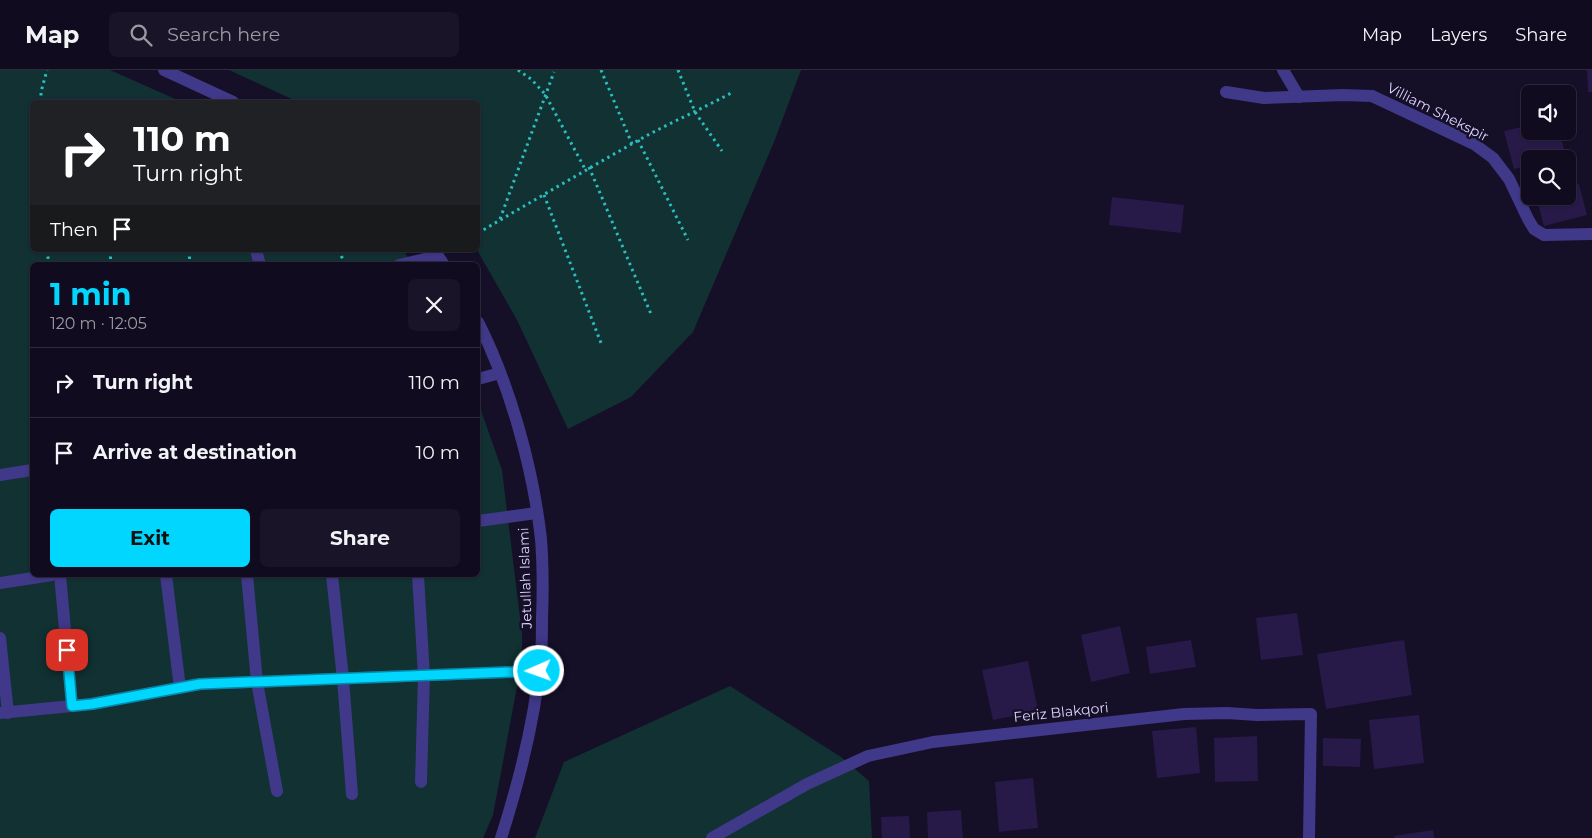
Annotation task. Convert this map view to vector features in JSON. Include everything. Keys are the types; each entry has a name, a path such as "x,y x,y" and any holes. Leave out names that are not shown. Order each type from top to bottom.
{"street":[{"path":"164,70 229,100"},
{"path":"1283,70 1299,97"},
{"name":"Villiam Shekspir","path":"1226,92 1264,98 1343,95 1372,96 1474,144 1493,158 1509,179 1534,230 1544,235 1592,234"},
{"path":"414,262 439,257"},
{"name":"Jetullah Islami","path":"480,327 500,373 517,424 532,482 541,540 541,657 532,719 520,776 501,838"},
{"path":"480,378 500,373"},
{"path":"0,475 30,470"},
{"path":"480,521 536,513"},
{"path":"0,584 40,577"},
{"path":"60,577 72,706"},
{"path":"166,577 180,688"},
{"path":"247,577 257,682 277,791"},
{"path":"332,577 352,794"},
{"path":"418,577 424,676 421,782"},
{"path":"0,638 4,713 92,704 200,684 539,671"},
{"name":"Feriz Blakqori","path":"712,838 806,784 868,756 933,742 1184,714 1227,713 1257,715 1311,714 1310,838"}],"path":[{"path":"41,100 41,92 47,70"},
{"path":"518,70 531,79 545,94 585,169"},
{"path":"601,70 632,144"},
{"path":"678,70 695,112 722,151"},
{"path":"500,220 554,72"},
{"path":"480,232 585,169 734,92"},
{"path":"638,140 688,240"},
{"path":"590,167 651,314"},
{"path":"544,195 601,343"}],"green space":[{"path":"0,70 110,70 178,100 30,100 30,252 404,252 411,262 30,262 30,577 480,577 480,408 502,470 522,634 522,660 493,815 483,838 0,838"},
{"path":"229,70 801,70 774,142 693,332 631,397 568,429 517,320 478,252 480,252 480,100 294,100"},
{"path":"730,686 841,757 869,781 872,838 535,838 564,762"}],"building":[{"path":"1587,70 1592,70 1592,92 1588,92"},
{"path":"1521,127 1521,140 1562,140 1564,150 1521,150 1521,167 1514,169 1504,131"},
{"path":"1579,184 1587,215 1544,226 1538,205 1576,205 1576,185"},
{"path":"1112,197 1184,205 1181,233 1109,225"},
{"path":"1297,613 1303,655 1261,660 1256,618"},
{"path":"1120,626 1130,673 1091,682 1081,635"},
{"path":"1191,640 1196,667 1150,674 1146,647"},
{"path":"1404,640 1412,695 1326,709 1317,654"},
{"path":"1028,661 1038,711 993,720 982,670"},
{"path":"1419,715 1424,763 1374,769 1369,720"},
{"path":"1196,727 1200,773 1157,778 1152,731"},
{"path":"1257,736 1258,781 1215,782 1214,738"},
{"path":"1323,738 1361,739 1360,767 1323,766"},
{"path":"1033,778 1038,828 999,832 995,782"},
{"path":"961,810 963,838 928,838 927,812"},
{"path":"909,816 910,838 882,838 881,817"},
{"path":"1433,830 1434,838 1395,838 1394,836"}],"route":[{"path":"67,650 72,706 200,684 539,671"}]}
